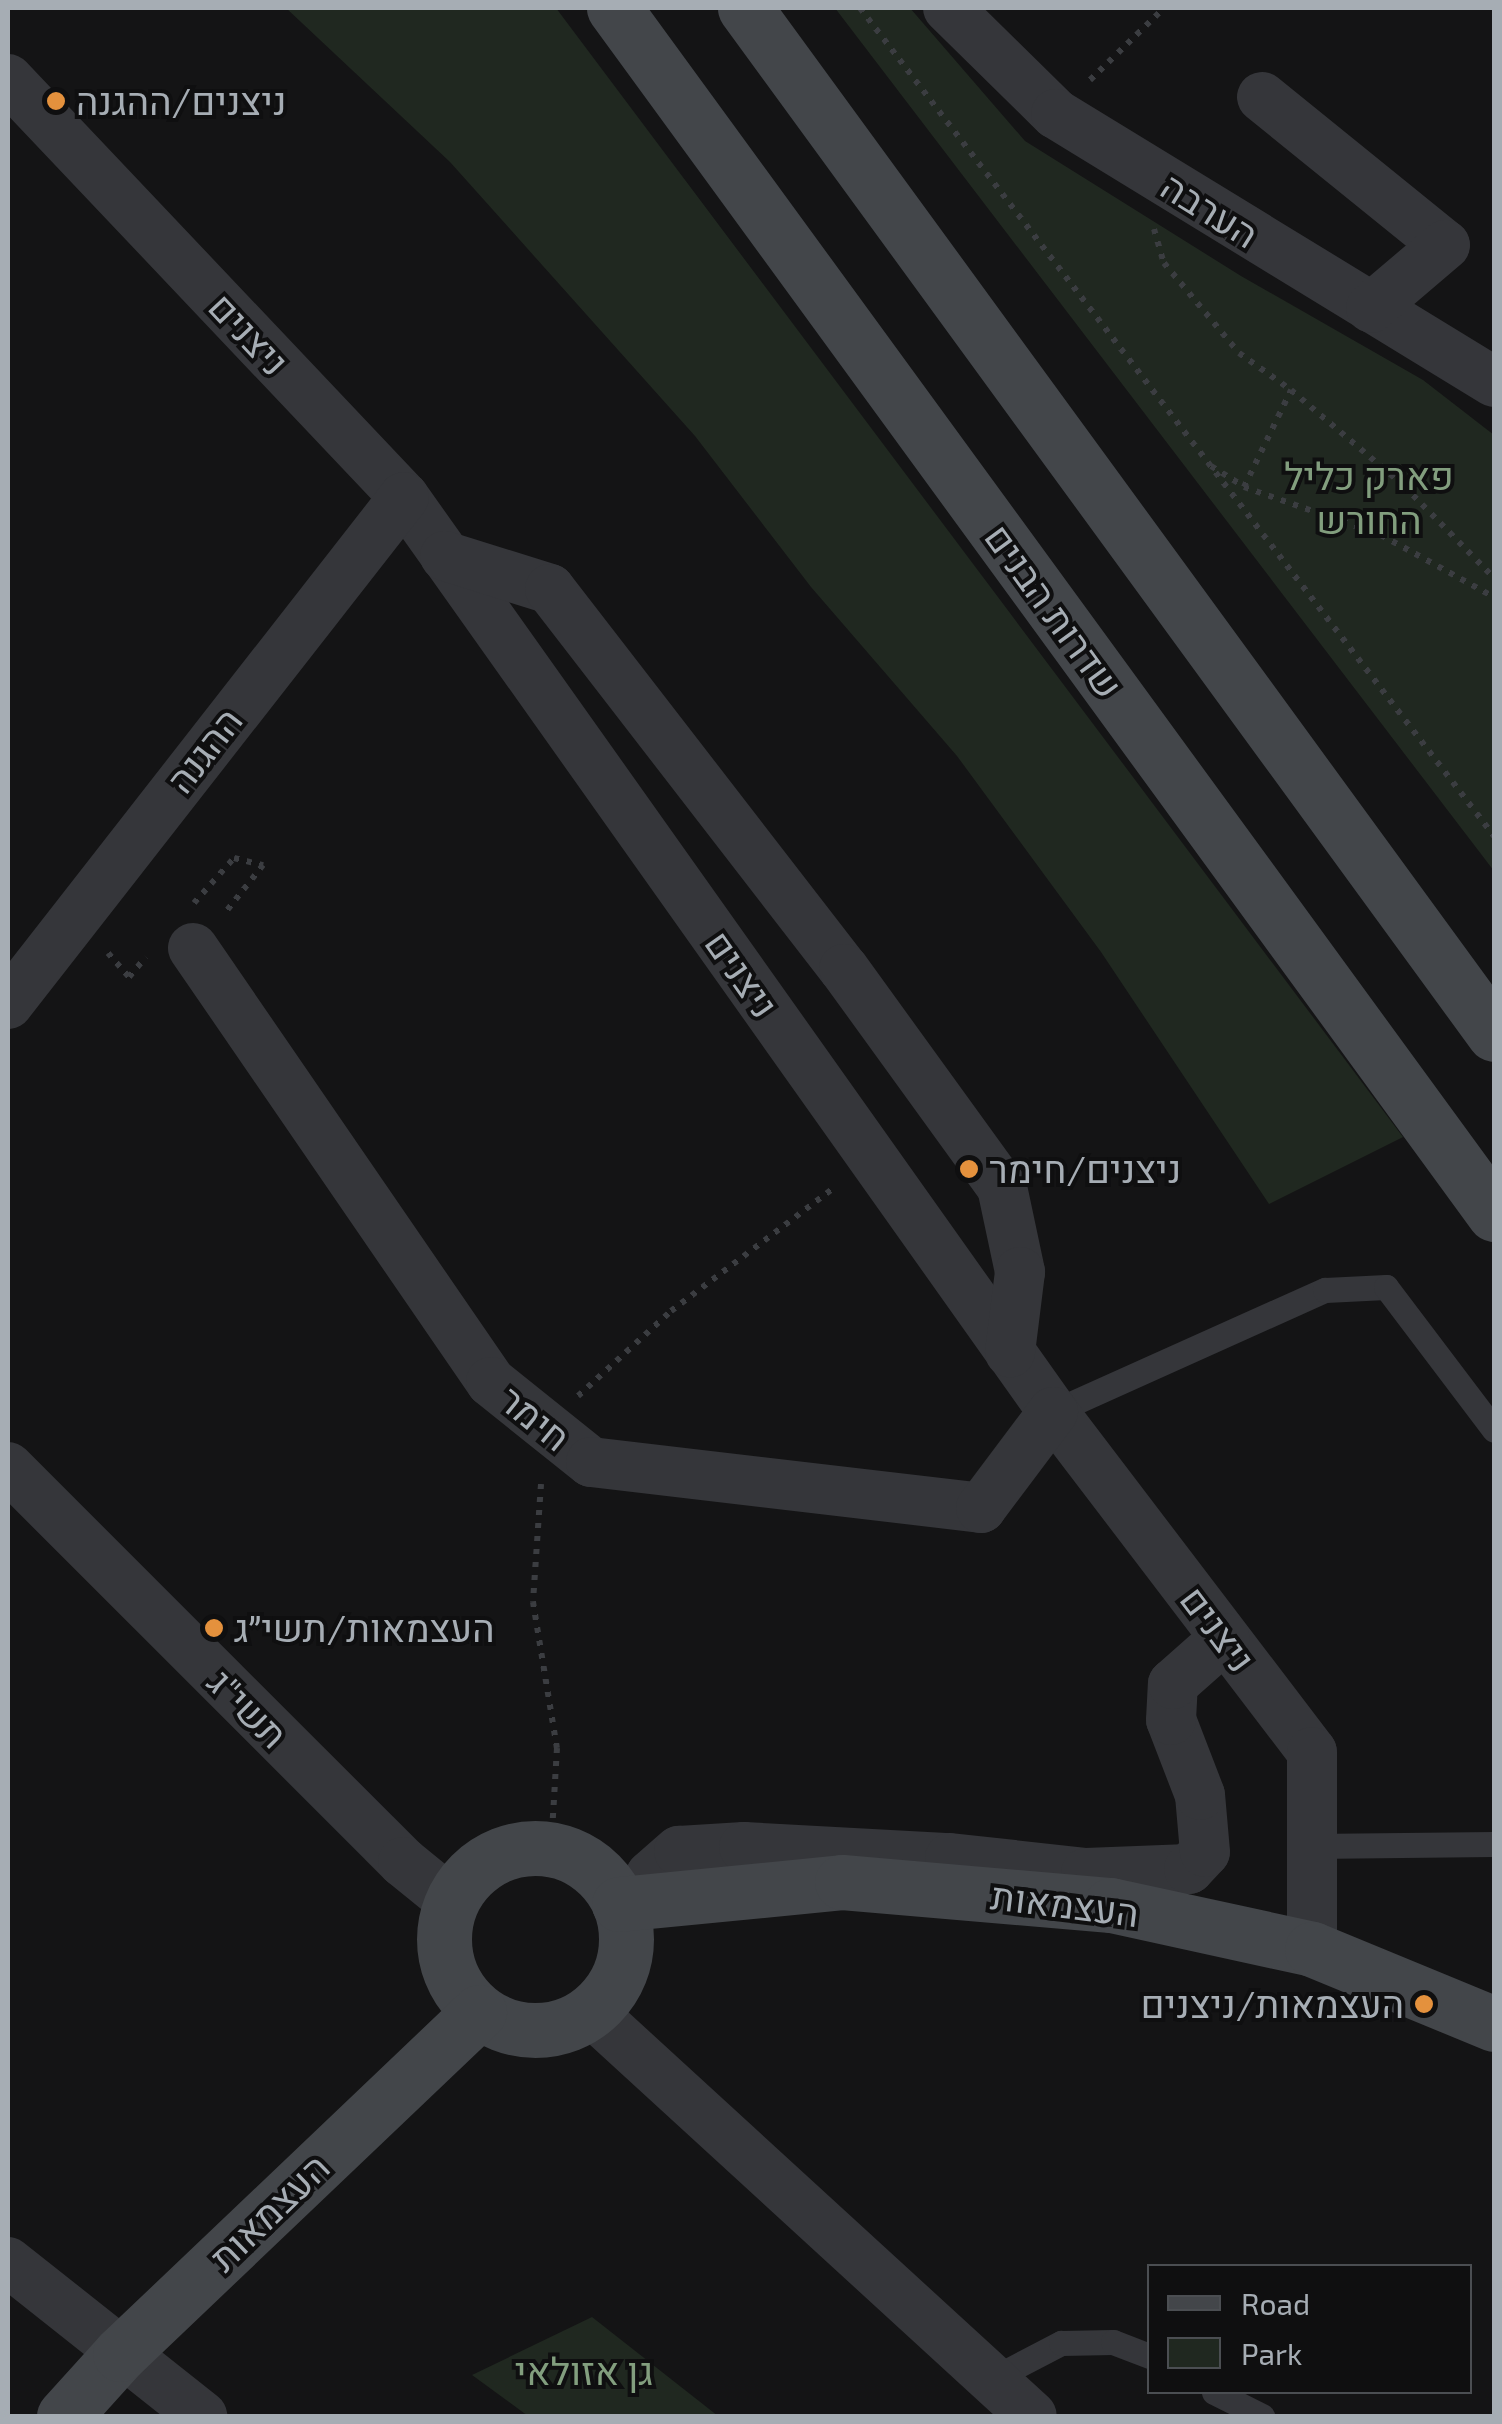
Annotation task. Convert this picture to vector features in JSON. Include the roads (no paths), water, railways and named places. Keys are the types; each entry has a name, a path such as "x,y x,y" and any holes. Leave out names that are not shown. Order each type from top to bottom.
{"main road":[{"name":"שדרות הבנים","path":"614,8 1494,1214"},
{"path":"746,8 1494,1034"},
{"path":"521,1848 551,1849 580,1860 627,1904 623,1963 611,1989 590,2011 564,2025 535,2030 506,2025 479,2012 458,1989 446,1961 443,1931 452,1901 468,1876 492,1858 521,1848"},
{"name":"העצמאות","path":"627,1904 842,1882 1111,1904 1312,1949 1494,2024"},
{"name":"העצמאות","path":"64,2416 120,2354 479,2012"}],"street":[{"name":"הערבה","path":"948,8 1056,114 1494,382"},
{"name":"ניצנים","path":"8,80 404,497 1010,1352 1312,1752 1312,1949"},
{"path":"1262,97 1445,245 1371,308"},
{"name":"ההגנה","path":"8,1004 404,497"},
{"path":"445,556 550,590 844,969 1002,1187 1020,1272 1010,1352"},
{"name":"חימר","path":"193,948 490,1382 591,1462 981,1508 1054,1412"},
{"name":"תשי\"ג","path":"8,1467 402,1862 452,1901"},
{"path":"627,1904 680,1851 744,1847 950,1858 1086,1873 1189,1870 1205,1852 1200,1795 1172,1720 1173,1684 1225,1638"},
{"path":"590,2011 1032,2416"},
{"path":"8,2262 202,2416"}],"lane":[{"path":"1054,1412 1325,1290 1386,1287 1494,1430"},
{"path":"1312,1846 1494,1844"},
{"path":"992,2380 1061,2343 1114,2342 1147,2355"},
{"path":"1218,2394 1262,2416"}],"place":[{"name":"ניצנים/ההגנה","path":"56,101"},
{"name":"ניצנים/חימר","path":"969,1169"},
{"name":"העצמאות/תשי״ג","path":"214,1628"},
{"name":"העצמאות/ניצנים","path":"1424,2004"}],"park label":[{"name":"פארק כליל החורש","path":"1369,498"},
{"name":"גן אזולאי","path":"584,2371"}]}
